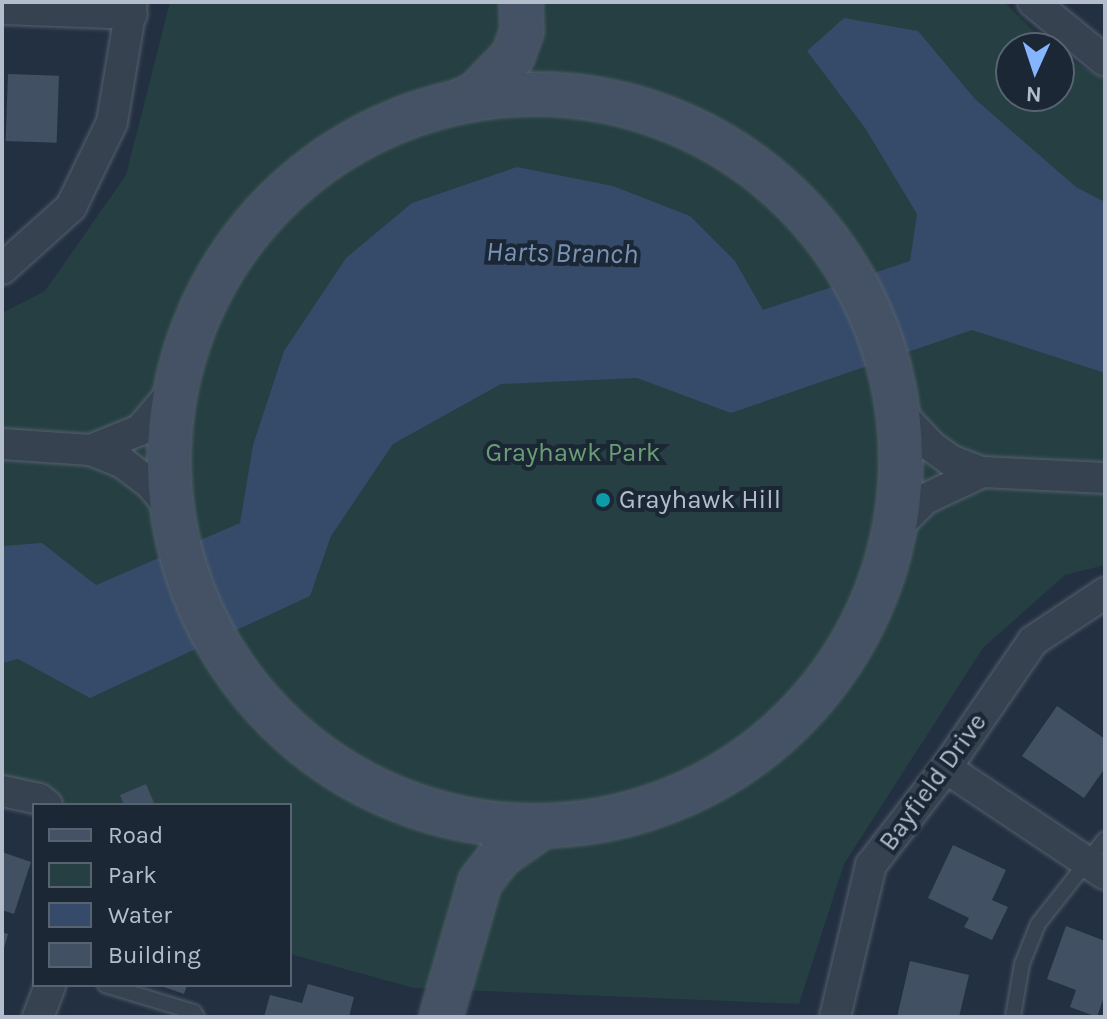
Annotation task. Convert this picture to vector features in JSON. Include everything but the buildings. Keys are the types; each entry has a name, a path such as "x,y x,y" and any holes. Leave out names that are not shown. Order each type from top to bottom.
{"street":[{"path":"1033,2 1105,61"},
{"path":"2,9 132,8 112,122 71,207 2,269"},
{"path":"522,10 532,42 553,73 591,98"},
{"path":"452,104 529,94 591,98 647,111 713,139 782,187 842,257 875,316 900,408 905,468 898,526 885,580 834,677 757,754 662,806 559,827 474,823 404,804 334,768 253,699 207,627 173,520 167,455 174,390 193,326 239,242 295,182 368,134 476,94 497,76 513,56 522,10"},
{"path":"91,450 140,430 174,390"},
{"path":"900,408 931,446 950,460 982,472 1105,478"},
{"path":"2,444 91,450 123,463 142,477 173,520"},
{"path":"898,526 925,499 982,472"},
{"name":"Bayfield Drive","path":"835,1017 871,865 946,768 1033,641 1105,593"},
{"path":"946,768 1099,859"},
{"path":"2,791 44,803"},
{"path":"428,810 449,831 463,855 470,883 470,912"},
{"path":"441,1017 480,882 500,856 543,826"},
{"path":"38,1017 49,987"}],"lane":[{"path":"1013,1017 1022,964 1038,924 1099,859"},
{"path":"112,987 194,1012 197,1017"}],"green space":[{"name":"Grayhawk Park","path":"170,2 1004,2 1035,32 995,32 995,112 1075,112 1075,62 1105,80 1105,565 1065,575 983,648 844,864 799,1004 414,988 292,955 292,803 63,803 35,783 2,777 2,313 45,291 126,175"}],"water":[{"name":"Harts Branch","path":"844,18 918,31 975,99 1076,187 1105,202 1105,373 972,330 731,413 637,378 501,384 393,444 331,536 310,596 90,698 18,659 2,663 2,546 42,543 96,585 240,523 253,445 284,351 346,258 412,203 517,167 613,186 690,216 735,261 763,310 910,261 917,214 865,128 807,51"}],"place":[{"name":"Grayhawk Hill","path":"603,500"}]}
